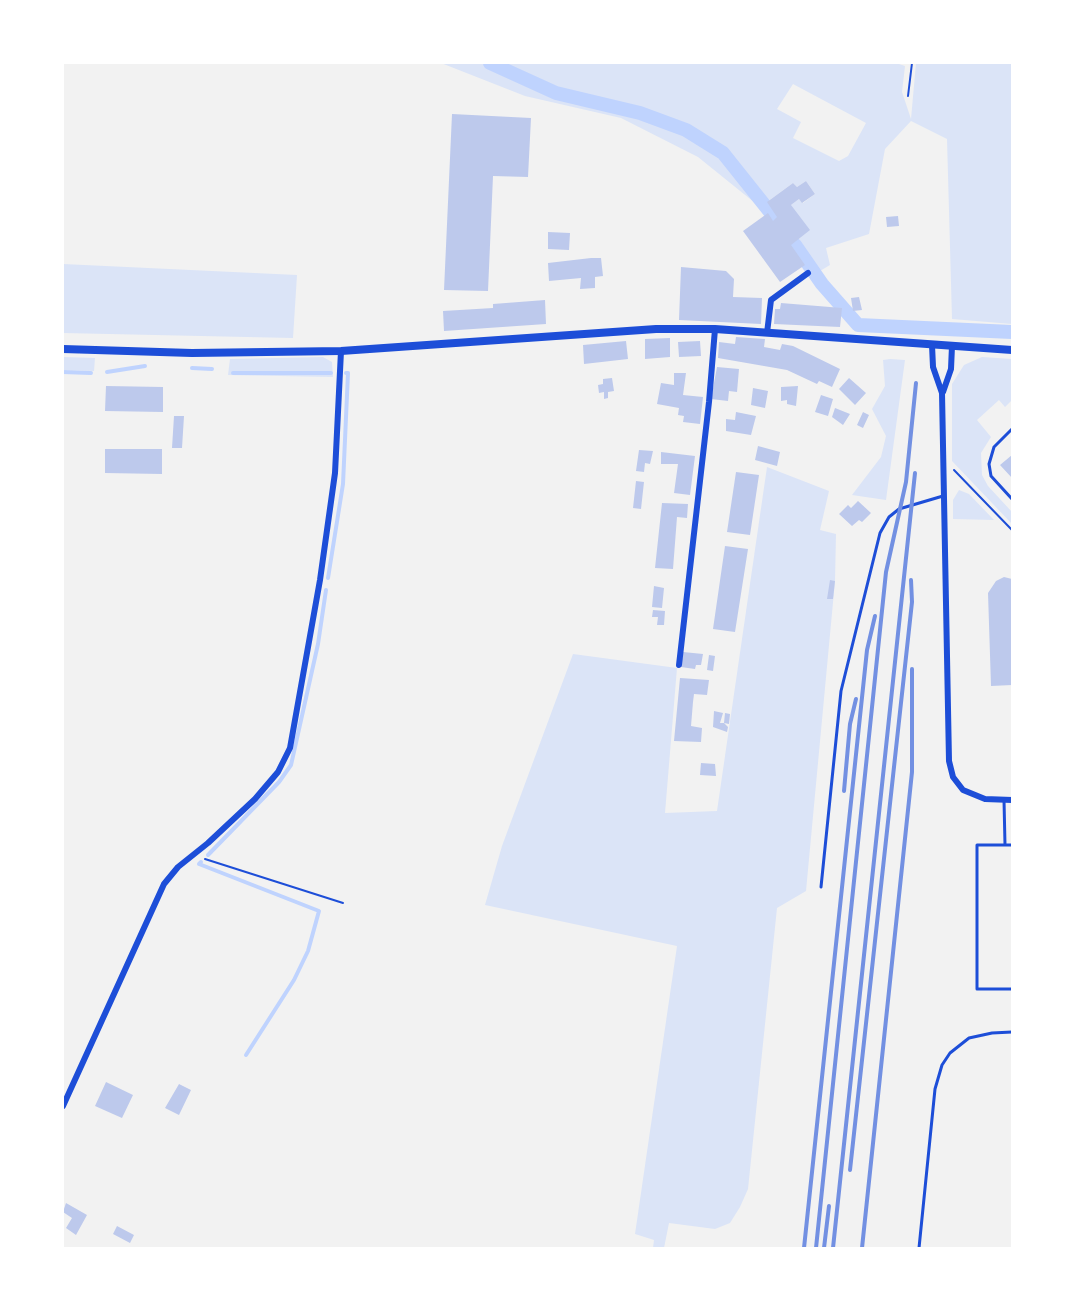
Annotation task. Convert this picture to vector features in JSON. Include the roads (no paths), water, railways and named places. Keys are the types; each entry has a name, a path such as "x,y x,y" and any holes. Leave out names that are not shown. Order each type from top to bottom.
{"street":[{"path":"768,333 771,300 808,273"},
{"path":"63,349 192,353 341,351 656,329 715,329 1012,350"},
{"path":"679,665 709,402 715,329"},
{"path":"932,345 933,367 942,393 948,753 953,777 963,790 985,799 1012,800"},
{"path":"942,393 951,369 952,346"},
{"path":"63,1106 164,884 178,867 255,799 278,772 290,748 320,580 335,473 341,351"}],"lane":[{"path":"1012,429 994,447 989,464 991,476 1012,499"},
{"path":"821,887 842,691 880,533 889,517 904,506 944,496"},
{"path":"1004,800 1005,845"},
{"path":"1012,844 976,845 977,989 1012,989"},
{"path":"919,1248 935,1089 942,1065 950,1053 969,1038 1012,1032"}],"waterway":[{"path":"490,63 556,93 640,113 686,130 723,153 774,217"},
{"path":"795,245 822,284 858,325 1012,332"},
{"path":"107,372 145,366"},
{"path":"192,368 212,369"},
{"path":"63,372 91,373"},
{"path":"233,373 331,373"},
{"path":"328,578 343,484 348,373 346,373"},
{"path":"208,855 279,782 291,765 318,644 326,590"},
{"path":"201,862 199,864 319,911 308,951 294,980 246,1055"}],"railway":[{"path":"816,1248 886,572 906,482 916,383"},
{"path":"833,1248 915,473"},
{"path":"850,1170 912,602 911,580"},
{"path":"804,1248 867,650 875,616"},
{"path":"862,1248 912,772 912,669"},
{"path":"844,791 850,724 856,699"},
{"path":"824,1248 829,1206"}]}
